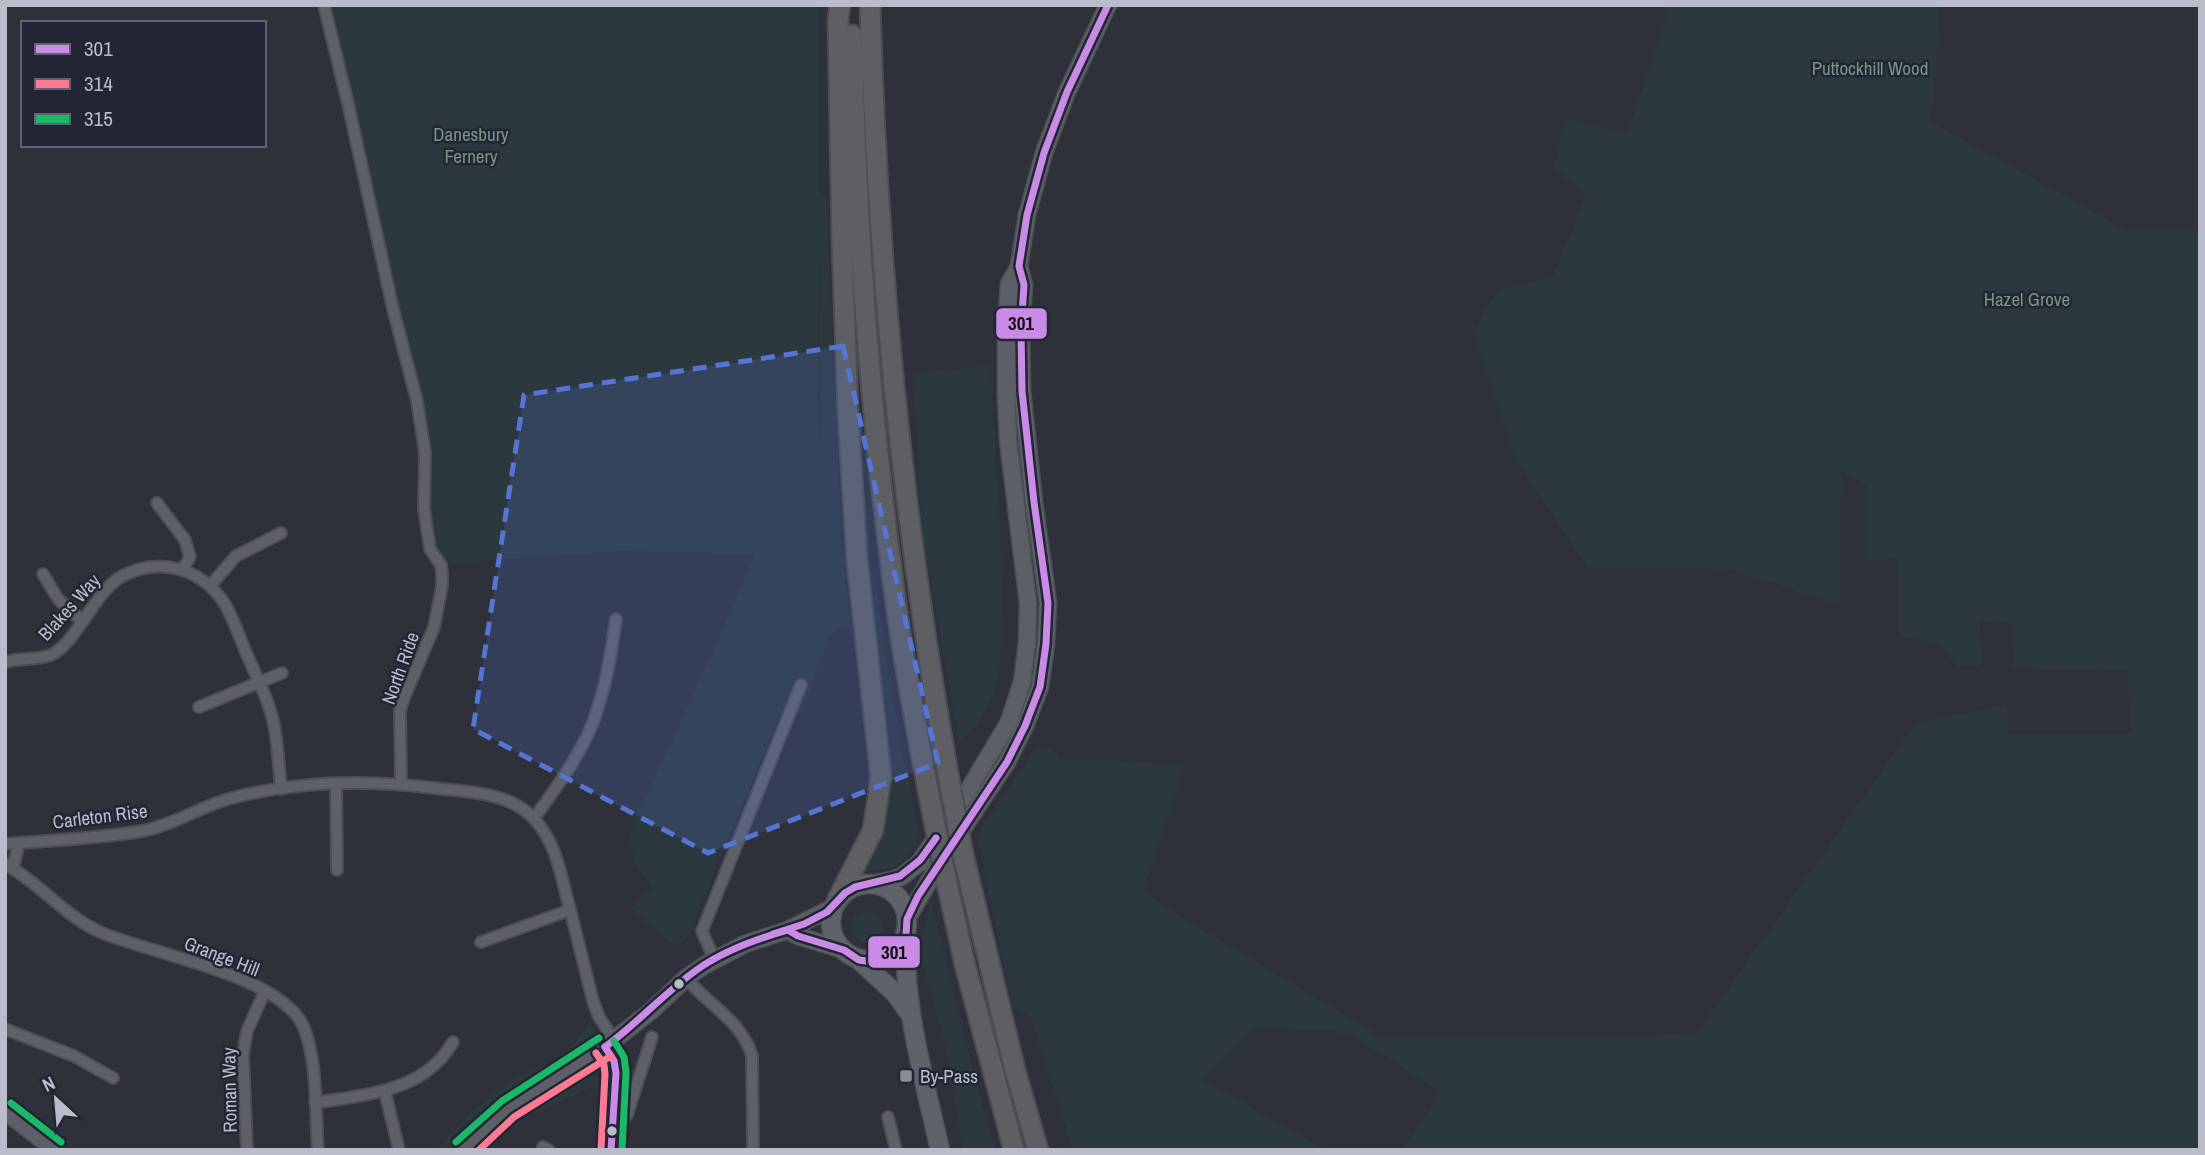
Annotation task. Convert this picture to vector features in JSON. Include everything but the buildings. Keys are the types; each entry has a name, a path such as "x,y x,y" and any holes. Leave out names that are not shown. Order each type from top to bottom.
{"highway":[{"path":"836,904 873,830 881,777 857,560 848,414 842,240 838,20 840,5"},
{"path":"851,5 859,221 870,366 891,565 911,699 946,879 965,965 1014,1150"},
{"path":"870,5 878,193 888,332 899,442 930,673 963,854 1008,1044 1038,1150"}],"main road":[{"path":"463,1150 508,1109 609,1043 651,1011 686,978 714,959 745,944 788,930 836,904 848,890 901,877 919,863 984,766 1009,722 1022,682 1028,603 1015,503 1006,392 1009,284 1019,266 1027,215 1044,153 1067,92 1108,5"},
{"path":"788,930 798,936 874,962 894,952 936,869 1007,762 1026,726 1040,687 1048,603 1023,391 1021,330 1024,285 1019,266"},
{"path":"870,884 891,890 905,908 905,954 911,1017 940,1150"},
{"path":"836,904 832,916 833,935 895,993 911,1017"},
{"path":"609,1043 615,1067 611,1150"},
{"path":"5,1111 55,1150"}],"street":[{"name":"North Ride","path":"324,5 393,309 417,401 425,453 424,509 430,549 441,565 442,586 434,627 400,711 401,784"},
{"path":"157,503 185,540 190,557 183,569 209,586 224,603 269,705 274,725 281,789"},
{"path":"209,586 236,556 282,533"},
{"name":"Blakes Way","path":"5,662 49,656 69,639 101,594 118,579 135,570 158,567 183,569"},
{"path":"43,574 58,599 82,621"},
{"path":"534,818 576,756 591,727 610,665 616,619"},
{"path":"199,707 282,673"},
{"path":"714,959 702,931 801,685"},
{"path":"336,784 337,870"},
{"name":"Carleton Rise","path":"5,844 144,831 169,824 231,798 281,789 336,784 401,784 505,800 522,808 534,818 551,844 596,1009 609,1043"},
{"name":"Grange Hill","path":"19,843 9,866 65,912 117,939 190,961 265,991 292,1009 303,1025 311,1053 318,1150"},
{"path":"481,942 570,910"},
{"path":"686,978 698,994 732,1020 749,1045 752,1056 753,1150"},
{"name":"Roman Way","path":"247,1150 243,1054 247,1031 265,991"},
{"path":"5,1029 74,1056 113,1078"},
{"path":"627,1115 652,1037"},
{"path":"315,1102 384,1092 419,1078 446,1053 453,1042"},
{"path":"384,1092 399,1150"},
{"path":"615,1095 633,1098"},
{"path":"888,1117 896,1150"}],"highlighted area":[{"path":"843,346 938,763 708,853 473,729 524,395"}],"green space":[{"name":"Danesbury Fernery","path":"323,5 819,5 819,194 826,195 843,558 852,633 848,627 835,630 830,635 807,698 794,721 780,715 688,936 676,948 630,908 652,888 637,867 629,835 755,554 622,551 451,563 430,549 425,453","holes":["820,261 821,505 818,400"]},
{"path":"1665,5 1940,5 1931,122 2128,231 2200,231 2200,1150 1402,1150 1440,1092 1353,1036 1327,1030 1255,1027 1203,1080 1326,1150 1072,1150 1032,1017 1013,1008 977,834 1035,749 1052,747 1059,760 1109,760 1185,766 1143,891 1189,922 1371,1030 1376,1036 1638,1037 1694,1033 1699,1030 1915,724 2007,705 2007,734 2132,734 2127,671 2013,668 2015,624 1980,621 1981,666 1956,666 1942,645 1899,635 1898,559 1865,560 1866,485 1841,471 1839,605 1728,569 1588,568 1517,463 1473,331 1499,289 1552,278 1586,196 1554,167 1565,118 1627,133 1666,18"},
{"path":"990,366 1003,592 1000,659 994,694 978,723 960,743 923,538 913,373"},
{"path":"856,420 874,577 896,717 919,838 907,856 896,865 860,871 884,816 889,786 865,579"},
{"path":"931,900 995,1150 963,1150 946,1046 921,958 922,938"},
{"path":"867,911 878,916 883,927 878,938 867,943 856,938 851,927 856,916"},
{"path":"590,1022 595,1033 594,1039 514,1093 477,1124 452,1150 436,1150 470,1113 511,1080 551,1063 571,1046"},
{"path":"585,1076 599,1076 607,1081 607,1096 603,1090 591,1087 531,1115 507,1132 489,1150 473,1150 525,1107"}],"transit line":[{"name":"301","path":"605,1047 708,962 764,937 788,930 798,936 844,950 859,960 874,962 894,952 906,934 907,919 918,896 1007,762 1025,726 1040,687 1048,603 1022,391 1021,330 1024,285 1019,266 1027,215 1044,153 1067,92 1108,5"},
{"name":"301","path":"773,934 804,924 827,912 845,893 855,887 900,876 920,860 936,838"},
{"name":"315","path":"456,1142 502,1101 599,1038"},
{"name":"315","path":"614,1041 624,1057 626,1072 622,1150"},
{"name":"301","path":"605,1047 614,1061 616,1073 611,1150"},
{"name":"314","path":"596,1053 604,1065 605,1074 601,1149"},
{"name":"314","path":"479,1150 514,1117 611,1056"},
{"name":"315","path":"11,1103 61,1142"}],"place":[{"name":"By-Pass","path":"906,1076"}],"park label":[{"name":"Puttockhill Wood","path":"1870,68"},
{"name":"Hazel Grove","path":"2027,299"}]}
